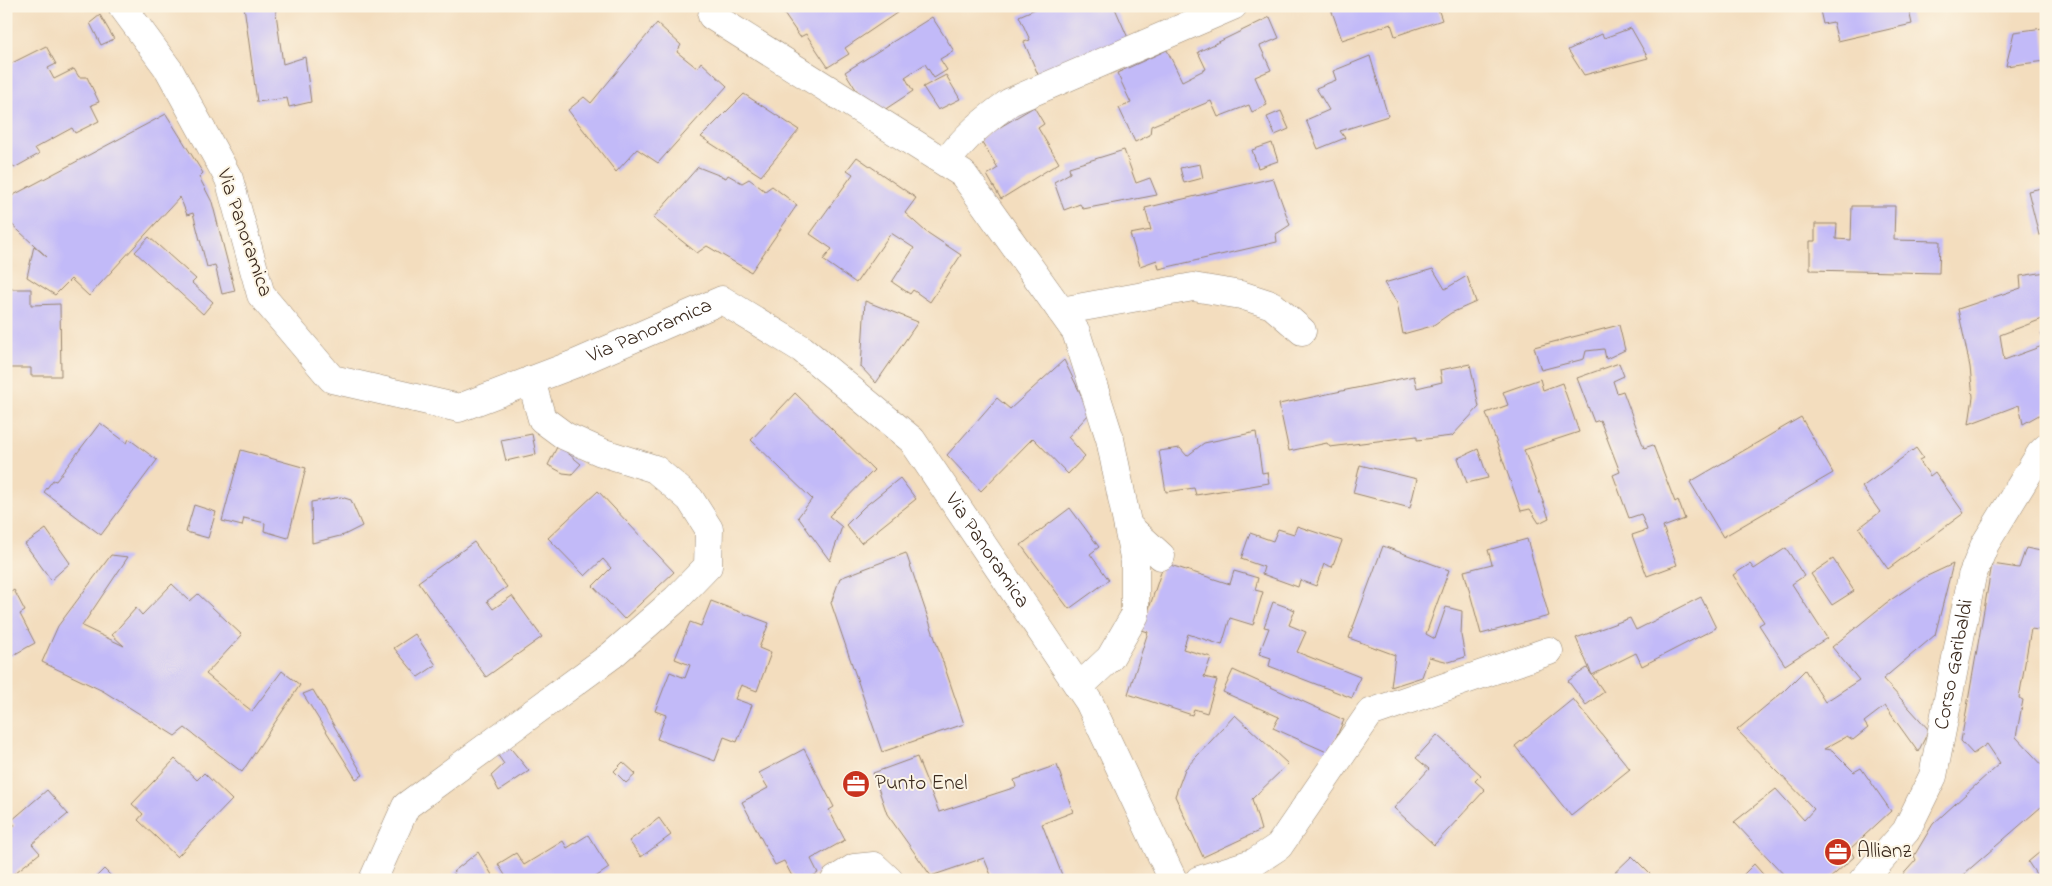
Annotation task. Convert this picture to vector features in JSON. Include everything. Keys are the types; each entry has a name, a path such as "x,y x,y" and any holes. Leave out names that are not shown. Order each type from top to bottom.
{"street":[{"name":"Via Panoramica","path":"122,6 169,70 229,178 262,295 332,379 459,408 577,363 722,300 802,349 912,440 1090,702 1173,880"},
{"path":"946,162 963,139 983,121 1010,102 1232,6"},
{"path":"712,16 963,174 1076,332 1104,421 1135,562 1135,615 1110,658 1079,686"},
{"path":"1061,311 1193,287 1241,295 1272,306 1302,331"},
{"path":"373,880 406,806 612,655 676,599 708,566 709,530 690,499 654,469 592,448 565,436 542,420 531,380"},
{"name":"Corso Garibaldi","path":"1864,880 1906,831 1933,776 1972,576 1985,544 2040,454 2046,448"},
{"path":"1128,526 1161,556"},
{"path":"1200,880 1255,862 1279,846 1370,713 1549,651"},
{"path":"1103,730 1102,696 1110,658"},
{"path":"835,880 854,868 874,866 889,880"}],"building":[{"path":"244,6 275,6 283,64 305,57 311,102 289,107 287,98 257,102"},
{"path":"790,6 907,6 845,48 849,54 828,67 806,34 800,37 782,11"},
{"path":"1042,6 1114,6 1128,38 1039,77 1024,42 1030,40 1019,16"},
{"path":"1330,6 1437,6 1442,20 1395,36 1391,24 1342,40"},
{"path":"1819,6 1908,6 1912,24 1838,41 1833,22 1823,24"},
{"path":"100,15 114,39 101,45 90,23"},
{"path":"932,17 954,51 940,59 947,70 934,78 925,64 905,77 913,91 878,114 862,99 845,72"},
{"path":"1270,17 1279,38 1260,46 1271,70 1255,77 1267,105 1252,112 1249,105 1218,117 1211,101 1151,126 1150,135 1135,142 1119,108 1131,103 1117,73 1167,50 1182,81 1206,69 1198,52"},
{"path":"657,23 681,45 677,52 697,68 701,62 727,86 658,163 637,149 616,172 568,110 584,97 591,103"},
{"path":"1631,28 1648,58 1584,75 1568,50 1602,34 1604,38"},
{"path":"2043,28 2046,61 2006,66 2014,32"},
{"path":"46,46 56,64 48,68 54,79 74,69 79,77 87,77 99,102 91,105 99,121 75,133 72,128 35,148 39,154 14,168 6,153 6,66"},
{"path":"1370,56 1388,116 1340,131 1345,138 1318,149 1306,120 1329,110 1316,88 1336,80 1333,71"},
{"path":"946,75 960,99 938,110 923,87"},
{"path":"744,94 799,130 761,176 701,137"},
{"path":"1034,107 1044,124 1038,128 1059,163 1001,199 987,175 998,168 980,139"},
{"path":"1281,111 1289,129 1275,135 1267,117"},
{"path":"166,114 203,173 199,177 212,202 235,291 222,294 215,265 207,267 193,213 187,215 180,197 89,296 71,279 55,295 27,277 34,246 47,257 6,219 6,199"},
{"path":"1272,143 1278,161 1258,168 1252,150"},
{"path":"1124,150 1136,183 1150,178 1157,195 1083,209 1080,204 1064,210 1054,182 1070,173 1069,167"},
{"path":"857,157 916,198 905,213 925,231 961,255 930,302 913,290 910,294 892,282 914,248 891,233 856,283 823,260 832,249 810,234 853,174 847,170"},
{"path":"1200,164 1203,178 1184,183 1180,168"},
{"path":"698,167 726,178 728,175 742,183 749,179 765,191 772,186 797,205 751,272 707,246 697,253 653,218"},
{"path":"1273,178 1290,225 1276,234 1277,242 1159,269 1157,260 1140,266 1130,234 1151,230 1145,208"},
{"path":"2046,187 2046,233 2039,235 2028,191"},
{"path":"1852,206 1895,206 1894,240 1940,241 1939,273 1810,270 1810,241 1815,241 1815,224 1837,224 1836,239 1851,240"},
{"path":"149,237 196,279 192,283 213,302 203,314 135,252"},
{"path":"1433,269 1445,289 1467,276 1476,302 1451,313 1432,326 1403,334 1397,303 1384,283"},
{"path":"2046,272 2046,302 2043,304 2045,318 2000,335 2004,360 2045,345 2041,334 2046,333 2046,411 2023,424 2019,405 1969,424 1973,397 1970,367 1958,309 2021,288 2020,276"},
{"path":"6,289 31,289 31,305 60,304 61,376 31,376 31,368 6,368"},
{"path":"865,301 918,322 876,383 861,367"},
{"path":"1619,325 1625,350 1606,359 1604,349 1586,351 1584,359 1541,370 1534,347"},
{"path":"1064,360 1090,413 1068,437 1085,456 1068,474 1033,438 981,491 947,455 997,398 1010,409"},
{"path":"1619,363 1624,376 1613,381 1617,393 1623,391 1644,448 1653,445 1675,502 1678,500 1685,519 1663,527 1677,565 1647,576 1632,535 1647,530 1641,514 1629,518 1613,475 1620,472 1600,420 1594,422 1577,378"},
{"path":"1470,364 1479,407 1452,436 1417,440 1417,436 1330,447 1327,443 1289,451 1279,404 1414,376 1417,388 1442,382 1440,370"},
{"path":"1540,379 1543,390 1562,383 1579,432 1524,450 1549,518 1539,523 1530,509 1521,511 1486,413 1508,405 1503,392"},
{"path":"795,393 874,470 829,516 842,527 830,561 798,517 812,499 751,440"},
{"path":"1801,417 1833,473 1723,537 1690,482"},
{"path":"100,423 127,443 129,439 157,460 101,535 44,492 53,480 56,481"},
{"path":"1256,432 1262,473 1267,472 1269,483 1196,495 1194,488 1166,492 1159,451 1180,448 1187,456 1204,443"},
{"path":"532,434 536,454 506,461 501,440"},
{"path":"558,445 581,464 572,474 563,473 548,465"},
{"path":"1916,448 1923,458 1919,460 1930,476 1935,472 1964,513 1888,569 1859,528 1880,512 1862,487"},
{"path":"1478,449 1488,478 1467,483 1458,458"},
{"path":"241,450 306,468 288,538 264,531 265,523 244,518 242,526 222,521"},
{"path":"1360,465 1417,479 1410,508 1353,493"},
{"path":"900,478 916,499 861,543 846,525 864,507"},
{"path":"598,491 674,572 624,619 593,586 611,568 603,559 585,576 548,538"},
{"path":"341,497 351,500 362,526 344,535 312,543 311,502"},
{"path":"194,505 216,512 208,538 186,532"},
{"path":"1070,508 1099,547 1090,554 1109,580 1069,609 1021,545"},
{"path":"1297,526 1342,541 1332,567 1324,564 1316,586 1300,580 1298,587 1262,574 1264,567 1241,559 1250,533 1273,541 1278,529 1294,534"},
{"path":"46,529 70,563 51,580 25,544"},
{"path":"1527,539 1549,616 1481,634 1464,571 1492,564 1488,550"},
{"path":"474,542 507,587 487,601 493,609 512,596 542,637 486,677 418,582"},
{"path":"1383,546 1449,570 1426,634 1435,639 1446,607 1462,611 1461,635 1465,657 1449,662 1429,657 1422,677 1391,687 1395,655 1349,638"},
{"path":"1786,548 1804,576 1792,584 1827,638 1785,665 1759,625 1764,622 1733,575 1750,564 1754,569"},
{"path":"2026,548 2046,552 2046,631 2031,629 2019,698 2023,700 2016,737 2046,769 2046,811 2041,807 1957,880 1898,880 1916,860 1914,856 1933,824 2000,763 1987,744 1973,754 1961,741 1992,564 2019,568"},
{"path":"906,553 964,724 882,752 831,603 840,578"},
{"path":"111,555 128,557 82,626 124,646 112,635 136,608 142,615 172,584 190,601 198,594 242,635 206,674 230,694 252,711 282,671 300,685 242,772 185,728 175,736 103,691 42,662 58,626"},
{"path":"1833,559 1854,591 1832,605 1811,574"},
{"path":"1164,563 1230,584 1234,571 1258,578 1255,590 1263,592 1253,625 1230,618 1222,645 1188,634 1183,649 1211,657 1204,677 1217,680 1207,713 1194,709 1192,715 1128,694 1148,632 1142,630"},
{"path":"1953,564 1935,635 1883,679 1929,730 1918,752 1885,706 1864,722 1868,728 1853,740 1847,736 1824,749 1832,750 1854,772 1861,768 1891,811 1850,849 1854,857 1828,880 1789,880 1734,822 1776,789 1804,820 1814,809 1737,730 1784,691 1805,670 1825,702 1859,680 1832,647 1886,603 1925,577"},
{"path":"14,590 25,611 20,614 35,643 6,659 6,591 8,594"},
{"path":"1701,597 1716,628 1642,666 1636,653 1592,675 1576,638 1630,618 1636,630"},
{"path":"711,601 769,623 759,648 771,653 757,691 741,685 735,699 752,705 737,742 724,737 715,761 657,739 666,715 655,711 670,672 685,678 690,665 675,659 690,622 701,626"},
{"path":"1273,602 1295,610 1289,625 1306,632 1297,652 1360,677 1352,698 1269,666 1271,658 1259,654 1269,628 1264,627"},
{"path":"415,634 436,665 418,677 394,648"},
{"path":"1587,668 1604,692 1586,705 1568,681"},
{"path":"1233,670 1344,720 1329,753 1273,728 1279,717 1223,692"},
{"path":"313,690 363,775 356,779 303,694"},
{"path":"1573,699 1630,769 1571,816 1515,746"},
{"path":"1235,715 1288,764 1252,799 1261,830 1203,857 1175,796 1185,769"},
{"path":"1437,735 1481,775 1475,781 1485,790 1434,845 1394,808 1429,769 1416,758"},
{"path":"508,745 529,771 499,791 491,776 504,764 497,754"},
{"path":"804,749 834,807 829,810 845,840 811,859 818,873 806,880 794,880 784,861 775,865 742,802 768,788 759,773"},
{"path":"917,757 939,812 1016,787 1014,780 1057,765 1073,812 1042,824 1064,880 993,880 984,858 931,876 887,814 873,773"},
{"path":"175,759 197,780 204,773 232,800 177,857 138,820 143,814 132,804"},
{"path":"623,762 636,774 626,783 614,771"},
{"path":"47,790 68,814 32,844 40,853 6,880 6,832 15,825 11,821"},
{"path":"659,818 671,835 641,857 629,841"},
{"path":"588,835 609,868 591,880 508,880 498,864 516,853 524,865 563,841 567,848"},
{"path":"2046,847 2046,880 2040,880 2028,862"},
{"path":"478,852 494,878 491,880 459,880 453,872"},
{"path":"1632,856 1656,880 1607,880"},
{"path":"1754,864 1768,880 1746,880 1743,875"},
{"path":"104,869 115,880 93,880"}],"place":[{"name":"Punto Enel","path":"856,784"},
{"name":"Allianz","path":"1838,852"}]}
